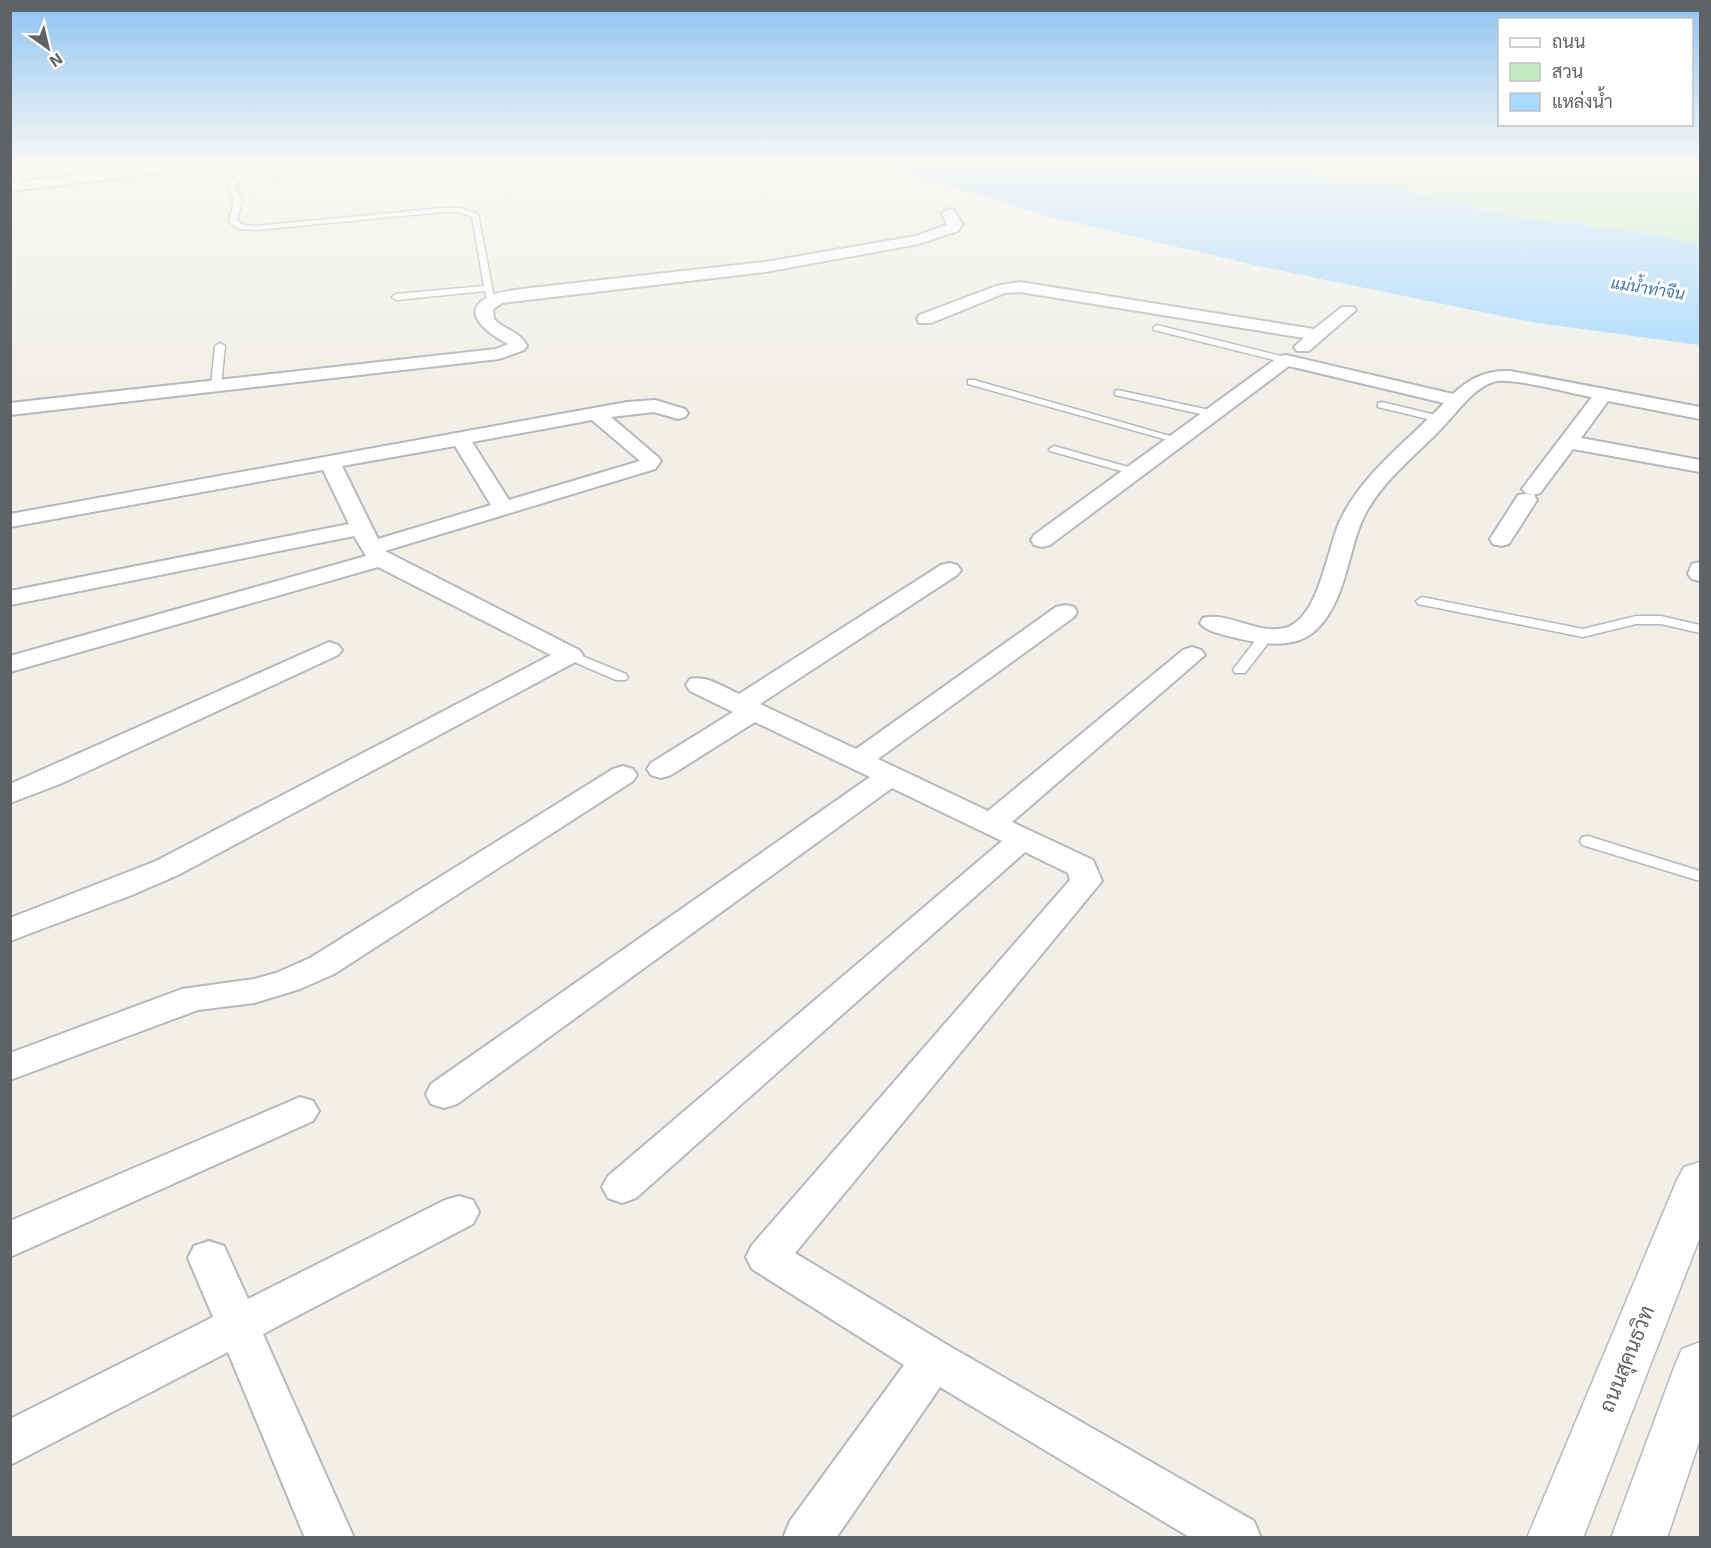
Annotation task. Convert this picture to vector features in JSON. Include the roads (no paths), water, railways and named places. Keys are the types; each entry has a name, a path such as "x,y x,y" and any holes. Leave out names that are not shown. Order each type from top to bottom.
{"main road":[{"name":"ถนนสุคนธวิท","path":"1555,1538 1701,1180"},
{"path":"1639,1538 1699,1374"}],"street":[{"path":"10,409 478,357 519,346 516,341 490,327 484,320 482,314 490,295 505,297 765,267 919,240 932,235"},
{"path":"925,319 1002,289 1020,287 1318,335"},
{"path":"1042,540 1286,360 1348,310"},
{"path":"1286,360 1457,401"},
{"path":"1212,623 1233,630 1267,635 1293,634 1303,628 1321,607 1351,521 1380,478 1457,401 1493,375 1510,376 1701,413"},
{"path":"1501,539 1603,395"},
{"path":"10,521 645,405 678,413"},
{"path":"10,664 371,545 648,465 651,461 645,454 596,414"},
{"path":"461,440 504,508"},
{"path":"1570,442 1701,466"},
{"path":"331,464 371,545 570,655"},
{"path":"10,598 371,545"},
{"path":"661,769 746,708 949,570"},
{"path":"858,761 1065,612"},
{"path":"10,794 50,778 329,650"},
{"path":"10,930 122,888 167,867 570,655"},
{"path":"622,1187 1192,655"},
{"path":"699,685 1082,867 1086,881 767,1257 934,1360 1238,1538"},
{"path":"10,1067 194,998 255,991 288,981 322,966 623,775"},
{"path":"444,1094 890,776"},
{"path":"10,1240 300,1111"},
{"path":"10,1443 459,1212"},
{"path":"209,1258 330,1538"},
{"path":"807,1538 934,1360"}],"lane":[{"path":"396,297 490,295 479,235"},
{"path":"1157,328 1286,360"},
{"path":"216,386 220,346"},
{"path":"971,382 1179,440"},
{"path":"1118,393 1214,414"},
{"path":"1382,405 1440,418"},
{"path":"1054,448 1135,472"},
{"path":"1422,601 1583,633 1636,620 1661,620 1701,629"},
{"path":"1240,670 1267,635"},
{"path":"570,655 621,677"},
{"path":"1588,841 1701,876"}],"water":[{"name":"แม่น้ำท่าจีน","path":"1128,235 1656,235 1700,244 1700,345 1531,322 1267,268"}]}
